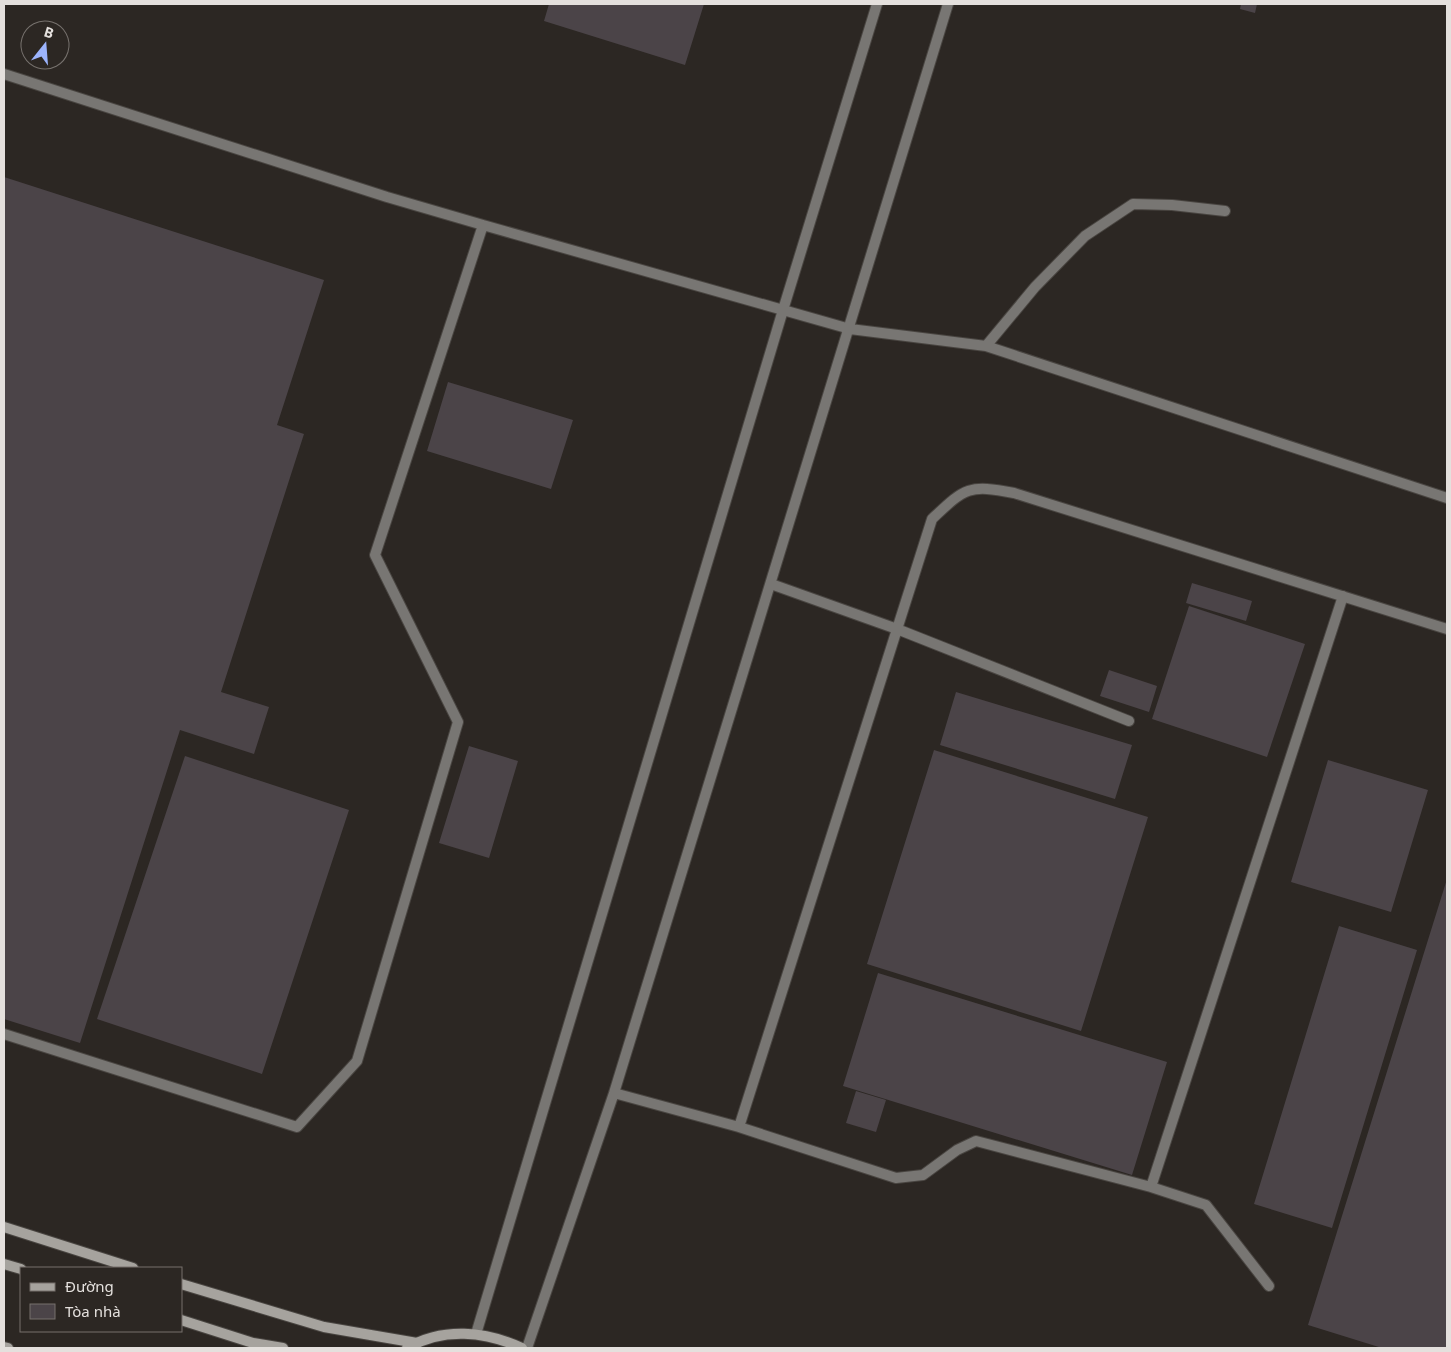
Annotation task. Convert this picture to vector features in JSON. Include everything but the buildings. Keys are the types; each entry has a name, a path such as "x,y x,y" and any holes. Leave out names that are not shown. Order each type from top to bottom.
{"street":[{"path":"4,1227 130,1267"},
{"path":"4,1264 20,1270"},
{"path":"182,1284 324,1327 417,1343"},
{"path":"182,1320 253,1342 283,1348"},
{"path":"407,1348 446,1334 476,1334 502,1339 522,1348"},
{"path":"4,1347 8,1348"}],"lane":[{"path":"476,1334 783,310 877,4"},
{"path":"527,1348 614,1093 850,329 948,4"},
{"path":"4,74 387,197 850,329 986,346 1447,498"},
{"path":"986,346 1035,287 1085,236 1133,204 1172,205 1225,211"},
{"path":"4,1034 297,1127 357,1061 458,722 375,556 483,225"},
{"path":"739,1127 932,519 960,492 987,488 1014,493 1447,629"},
{"path":"771,584 897,629 1130,722"},
{"path":"1151,1187 1343,596"},
{"path":"614,1093 739,1127 896,1178 923,1175 957,1150 976,1141 1151,1187 1206,1205 1269,1286"}]}
